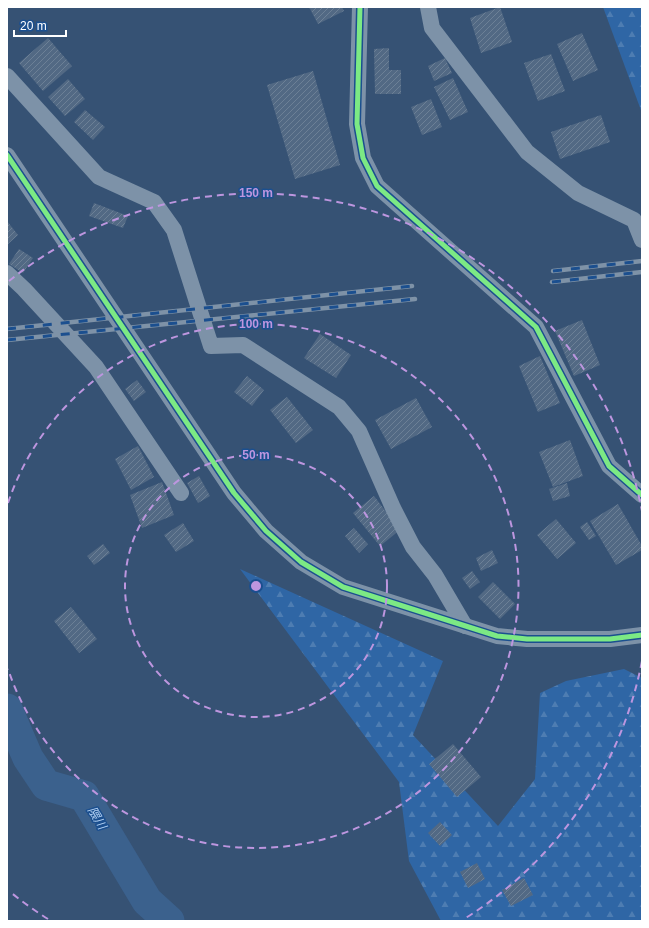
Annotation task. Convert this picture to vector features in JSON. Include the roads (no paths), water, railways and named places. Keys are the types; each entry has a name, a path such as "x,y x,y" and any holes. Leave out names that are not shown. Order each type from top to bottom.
{"street":[{"path":"360,7 357,124 363,158 377,186 536,327 609,466 642,494"},
{"path":"428,7 432,28 527,152 578,193 634,220 642,240"},
{"path":"7,76 99,177 154,202 174,230 212,346 243,345 338,407 359,431 393,508 413,547 435,575 465,626"},
{"path":"7,155 234,493 266,531 301,562 343,587 497,636 527,639 610,639 642,635"},
{"path":"7,273 24,289 96,367 181,492"}],"waterway":[{"name":"隈川","path":"7,709 28,758 46,785 84,796 147,901 169,921"}],"railway":[{"path":"553,271 642,261"},
{"path":"552,282 642,272"},
{"path":"7,329 412,286"},
{"path":"7,340 415,299"}]}
